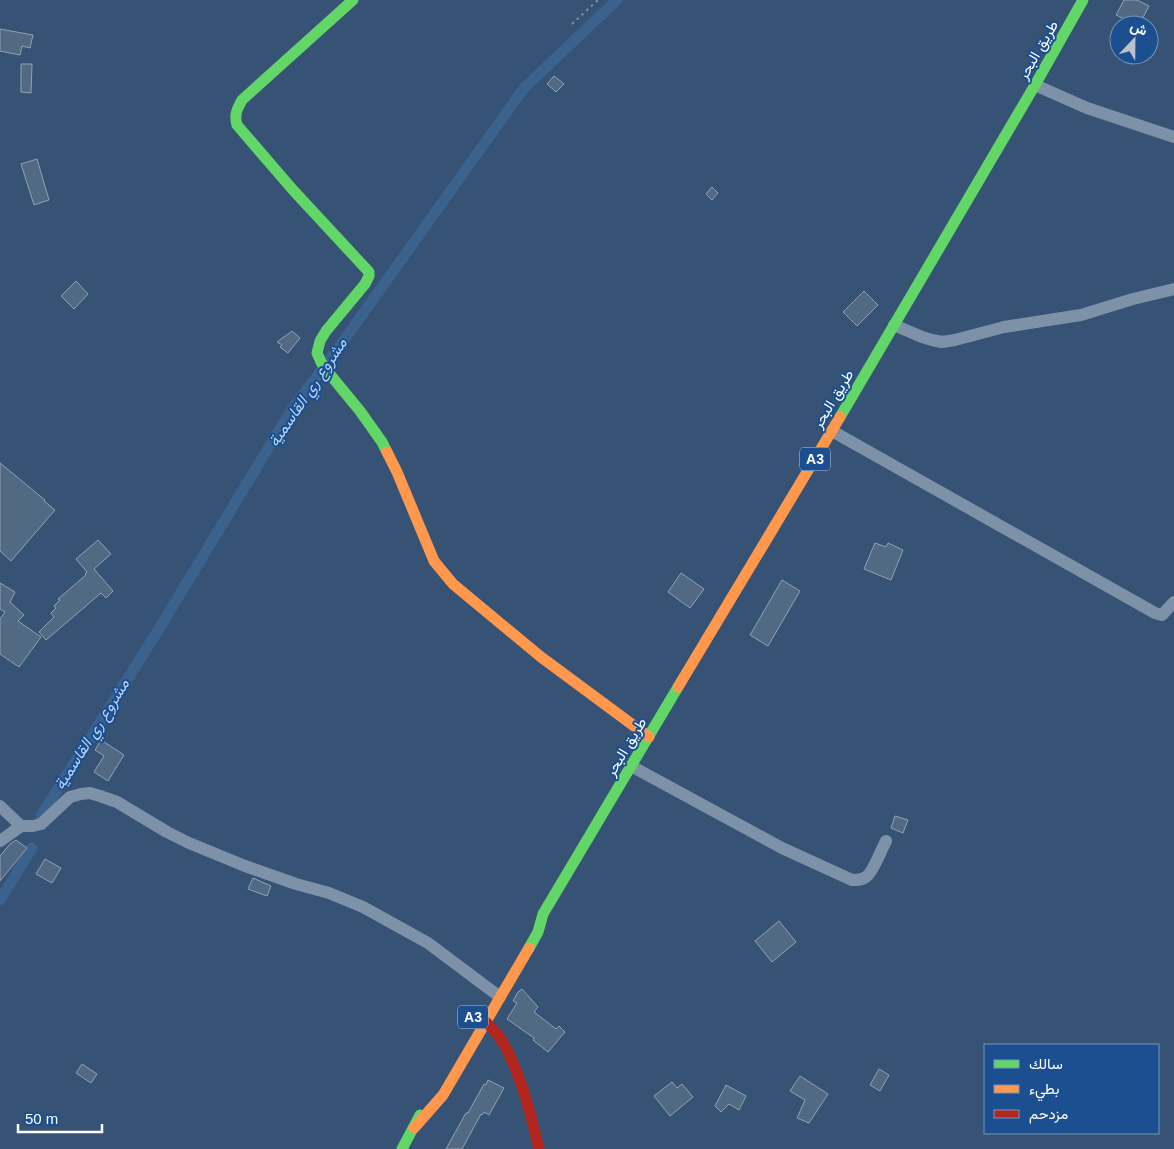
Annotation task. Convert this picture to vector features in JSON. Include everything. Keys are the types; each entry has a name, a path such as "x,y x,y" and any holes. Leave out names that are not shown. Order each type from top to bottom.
{"main road":[{"path":"353,0 242,100 234,116 237,125 293,190 369,272 365,284 333,322 320,341 317,353 328,372 360,411 382,442 411,504 428,550 442,573 541,657 649,737"},
{"name":"طريق البحر","path":"414,1128 443,1095 486,1020 485,1000 538,932 543,914 832,431 1083,0"},
{"name":"طريق البحر","path":"526,926 543,914"},
{"path":"485,1000 486,1020 510,1054 530,1112 539,1149"},
{"name":"طريق البحر","path":"402,1149 428,1097"}],"street":[{"path":"1035,85 1087,108 1174,137"},
{"path":"894,325 927,339 942,342 1004,327 1081,315 1174,289"},
{"path":"832,431 1155,613 1162,615 1174,602"},
{"path":"631,766 782,848 852,880 862,880 866,877 886,840"},
{"path":"0,841 21,826 40,824 70,798 90,793 100,796 117,802 188,843 245,866 296,884 329,893 362,907 428,943 485,1000"},
{"path":"0,806 21,826"}],"path":[{"path":"572,24 598,0"}],"building":[{"path":"1124,0 1137,0 1149,6 1144,15 1116,15"},
{"path":"0,29 33,35 30,48 22,46 20,55 0,51"},
{"path":"21,64 32,64 31,93 21,92"},
{"path":"554,76 564,84 556,92 547,84"},
{"path":"37,159 49,200 34,205 21,164"},
{"path":"712,187 718,193 712,200 706,194"},
{"path":"76,281 88,294 74,309 61,296"},
{"path":"864,291 878,305 857,326 843,312"},
{"path":"292,331 300,338 288,353 277,342"},
{"path":"0,463 55,510 11,561 0,551"},
{"path":"98,540 111,554 94,569 113,591 106,598 101,593 46,640 39,632 54,617 51,613 56,608 54,606 60,600 58,599 86,575 87,572 76,559"},
{"path":"875,543 886,547 888,543 903,550 891,580 864,569"},
{"path":"681,573 704,589 690,608 668,592"},
{"path":"782,580 800,591 768,646 750,635"},
{"path":"0,583 15,592 10,602 24,615 18,621 41,637 19,667 0,654 0,619 5,612 0,609"},
{"path":"101,740 124,755 108,781 94,772 104,756 95,750"},
{"path":"895,816 908,820 903,833 891,828"},
{"path":"16,840 27,848 0,881 0,856"},
{"path":"45,859 61,868 52,883 36,874"},
{"path":"253,878 271,886 267,896 248,889"},
{"path":"779,921 796,942 772,962 755,941"},
{"path":"522,989 538,1007 534,1012 556,1029 559,1026 565,1032 548,1052 533,1040 534,1038 507,1019 517,1003 513,1001"},
{"path":"82,1064 97,1074 91,1083 76,1073"},
{"path":"879,1069 889,1075 880,1091 870,1085"},
{"path":"800,1076 828,1094 809,1123 797,1118 805,1100 790,1091"},
{"path":"488,1080 504,1088 489,1115 484,1112 481,1114 462,1149 446,1149 466,1113 468,1113"},
{"path":"672,1082 677,1088 682,1084 693,1097 670,1116 654,1096"},
{"path":"726,1085 746,1096 739,1110 729,1104 721,1112 715,1106"}],"waterway":[{"name":"مشروع ري القاسمية","path":"41,816 154,637 292,409 342,343 524,88 617,0"},
{"name":"مشروع ري القاسمية","path":"0,900 32,848"}],"traffic: fast":[{"path":"353,0 242,100 237,109 236,118 237,125 293,190 369,272 365,284 326,331 320,341 317,353 328,372 360,411 387,452"},
{"path":"840,417 1083,0"},
{"path":"529,948 538,932 543,914 678,687"},
{"path":"402,1149 420,1115"}],"traffic: slow":[{"path":"678,687 840,417"},
{"path":"387,452 434,561 453,584 541,657 649,737"},
{"path":"414,1128 443,1095 529,948"}],"traffic: jam":[{"path":"475,1013 498,1035 512,1060 528,1105 539,1149"}]}
